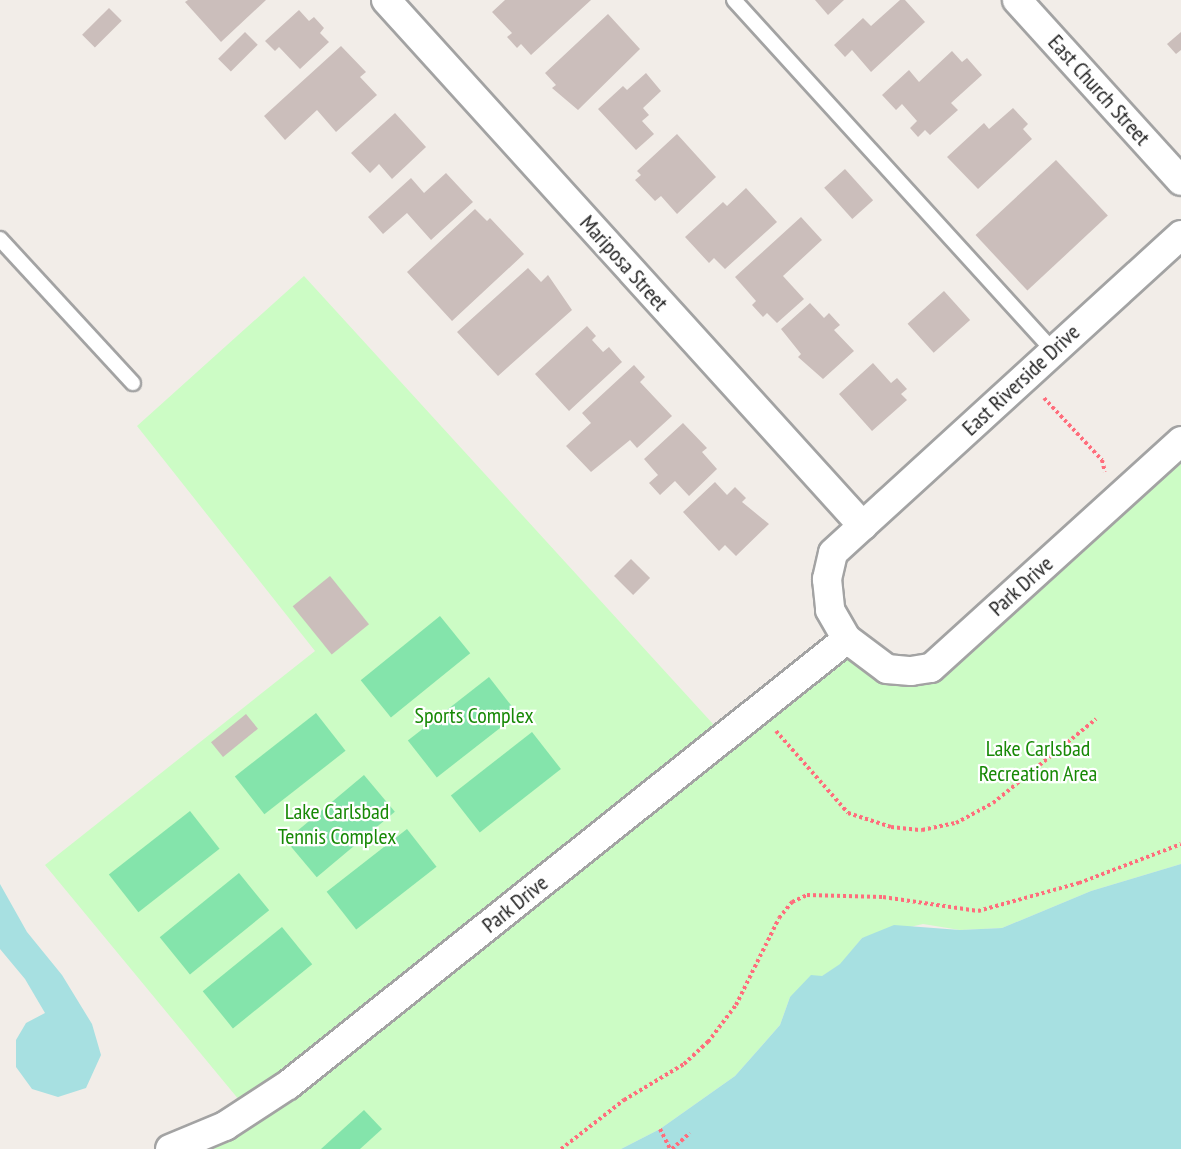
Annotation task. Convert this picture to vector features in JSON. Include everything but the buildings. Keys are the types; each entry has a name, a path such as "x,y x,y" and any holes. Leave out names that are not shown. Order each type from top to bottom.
{"street":[{"name":"Mariposa Street","path":"386,0 863,526"},
{"name":"East Church Street","path":"1017,0 1181,181"},
{"name":"East Riverside Drive","path":"863,526 1181,235"},
{"name":"Park Drive","path":"863,526 833,553 827,579 830,610 847,639 887,669 911,671 931,668 1181,441"},
{"name":"Park Drive","path":"170,1149 233,1121 288,1085 847,639"}],"lane":[{"path":"734,0 1053,350"},
{"path":"0,239 133,383"}],"path":[{"path":"1042,393 1102,460 1107,479"},
{"path":"758,711 848,813 891,827 922,830 956,823 993,803 1095,719"},
{"path":"561,1149 624,1100 684,1064 708,1042 736,1005 779,918 799,898 828,894 883,897 978,911 1079,883 1181,844"},
{"path":"660,1129 671,1149 690,1133"}],"green space":[{"path":"304,276 724,736 847,639 911,671 1181,441 1181,864 1091,891 1002,928 960,930 923,924 862,938 841,964 790,997 780,1025 735,1076 660,1129 621,1149 170,1149 249,1112 45,865 315,651 137,426"},
{"path":"440,616 470,653 391,717 361,680"},
{"name":"Sports Complex","path":"489,677 518,714 437,777 408,740"},
{"path":"316,713 346,751 264,814 235,776"},
{"path":"532,732 561,769 480,832 451,795"},
{"name":"Lake Carlsbad Tennis Complex","path":"364,775 395,812 317,877 286,841"},
{"path":"190,811 220,849 138,912 109,874"},
{"path":"407,829 437,867 356,930 327,892"},
{"path":"239,873 269,910 190,974 160,937"},
{"path":"282,927 312,964 233,1028 203,991"},
{"path":"364,1110 382,1129 360,1149 321,1149"}],"water":[{"path":"1181,864 1181,1149 621,1149 660,1129 735,1076 780,1025 790,997 811,975 822,976 840,964 862,938 894,925 960,930 1002,928 1091,891"},
{"path":"0,884 27,932 62,975 92,1024 101,1055 86,1088 58,1097 32,1089 16,1067 16,1040 26,1023 45,1013 25,979 0,949"}],"park label":[{"name":"Lake Carlsbad Recreation Area","path":"1038,760"}]}
